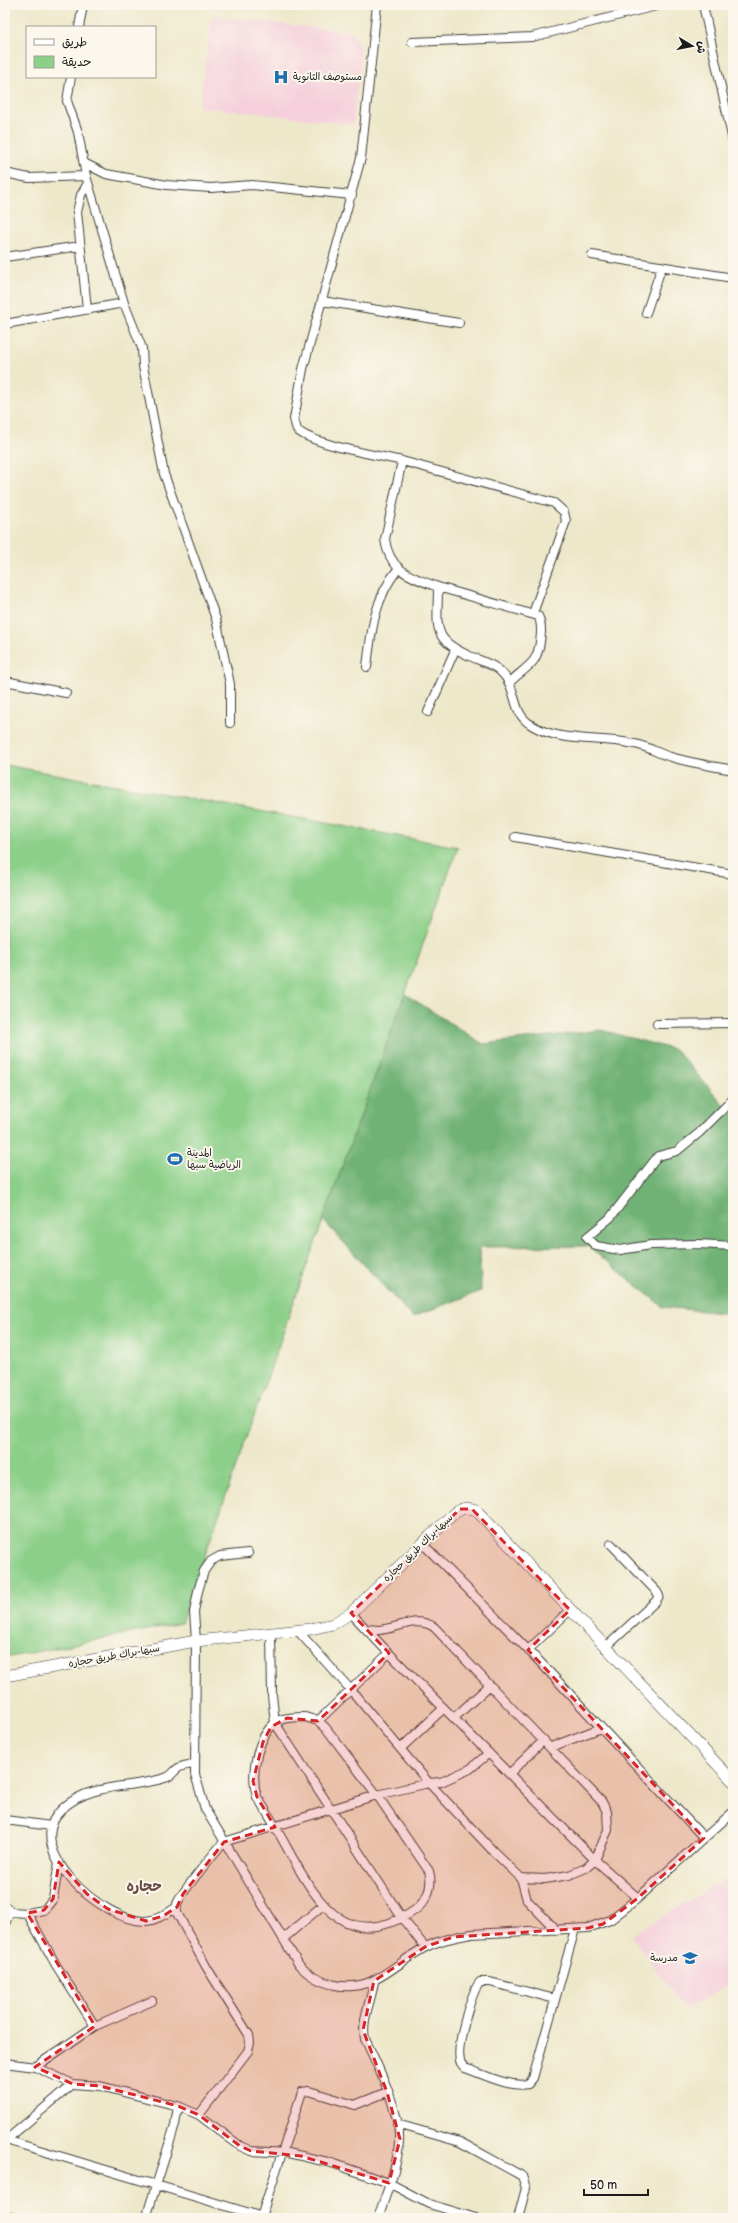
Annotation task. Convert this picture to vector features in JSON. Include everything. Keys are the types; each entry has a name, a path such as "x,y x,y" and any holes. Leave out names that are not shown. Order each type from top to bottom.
{"main road":[{"name":"سبها-براك طريق حجاره","path":"5,1676 196,1641 298,1631 333,1624 351,1613 422,1543 460,1509 476,1510 605,1648 733,1780"}],"street":[{"path":"79,26 84,5"},
{"path":"377,5 361,158 297,396 294,419 297,430 306,436 554,503 561,508 566,521 533,613"},
{"path":"412,42 532,37 660,5"},
{"path":"703,5 733,141"},
{"path":"71,78 67,102 78,132 87,179 124,303 142,348 143,366 164,474 216,619 230,684 230,723"},
{"path":"84,163 106,174 167,185 211,188 252,185 352,195"},
{"path":"5,172 29,178 87,179"},
{"path":"87,179 77,207 87,309"},
{"path":"5,258 80,246"},
{"path":"592,255 733,278"},
{"path":"646,313 662,266"},
{"path":"322,300 459,323"},
{"path":"5,324 124,303"},
{"path":"402,461 385,539 387,552 398,569 438,587 533,613 538,616 540,623 534,660 510,682"},
{"path":"367,667 370,641 379,599 387,582 398,569"},
{"path":"438,587 439,635 446,644 455,650 498,669 510,682 518,711 524,719 547,732 639,745 669,757 733,770"},
{"path":"428,712 455,650"},
{"path":"5,681 66,693"},
{"path":"515,837 733,874"},
{"path":"657,1024 733,1023"},
{"path":"733,1098 699,1132 677,1151 658,1156 610,1218 587,1237 596,1246 620,1250 651,1245 699,1244 733,1246"},
{"path":"422,1543 528,1650 704,1838"},
{"path":"605,1648 656,1601 658,1596 657,1592 611,1544"},
{"path":"248,1553 220,1556 211,1561 204,1571 194,1612 196,1641 194,1764 200,1796 224,1842 299,1964 315,1979 346,1988 360,1987 374,1981 425,1947 438,1941 471,1934 596,1927 603,1924 638,1898 733,1812"},
{"path":"528,1650 570,1610"},
{"path":"351,1613 595,1860 638,1898"},
{"path":"367,1629 379,1630 411,1623 431,1625 600,1798 604,1806 608,1830 595,1860 586,1868 565,1876 545,1879 521,1878"},
{"path":"298,1631 401,1748 429,1783 493,1851 521,1878 525,1897 556,1930"},
{"path":"271,1633 272,1695 276,1723 402,1918 425,1947"},
{"path":"318,1720 389,1653"},
{"path":"455,1717 490,1685"},
{"path":"401,1748 444,1708"},
{"path":"295,1717 318,1720 377,1795 427,1866 431,1876 428,1896 417,1909 402,1918 377,1927 356,1926 342,1921 323,1905 304,1878 257,1797 253,1781 263,1742 267,1732 276,1723 287,1718 295,1717"},
{"path":"551,1747 601,1728"},
{"path":"510,1773 544,1740"},
{"path":"194,1764 179,1768 167,1778 105,1788 82,1796 60,1810 51,1826 49,1834 51,1846 59,1862 69,1876 87,1894 108,1909 146,1921 163,1916 176,1907 183,1894 224,1842 333,1810 377,1795 429,1783 440,1782 474,1767 489,1753"},
{"path":"5,1820 51,1826"},
{"path":"5,1924 8,1909 27,1913 44,1910 53,1899 59,1862"},
{"path":"283,1939 323,1905"},
{"path":"176,1907 180,1920 207,1968 249,2035 250,2043 248,2051 199,2115"},
{"path":"27,1913 56,1965 95,2026"},
{"path":"555,1999 490,1982 480,1982 475,1988 465,2018 460,2060 465,2068 522,2085 528,2084 533,2078 575,1929"},
{"path":"374,1981 372,1999 363,2030 365,2039 387,2092 400,2139 398,2152 378,2218"},
{"path":"35,2067 95,2026 152,2001"},
{"path":"5,2063 35,2067 73,2084 100,2086 178,2106 199,2115 240,2146 263,2152 282,2153 332,2163 389,2182 429,2204 476,2218"},
{"path":"5,2141 73,2084"},
{"path":"5,2141 157,2184 263,2217 299,2099 304,2090 355,2104 387,2092"},
{"path":"146,2218 175,2125 178,2106"},
{"path":"397,2124 460,2142 522,2176 526,2188 518,2218"},
{"path":"5,2216 14,2218"}],"highlighted area":[{"path":"460,1509 472,1509 570,1610 528,1650 704,1838 638,1898 603,1924 588,1928 453,1937 425,1947 374,1981 363,2030 387,2092 400,2139 389,2183 301,2156 251,2151 240,2146 199,2115 178,2106 100,2086 73,2084 35,2067 95,2026 27,1913 44,1910 53,1899 59,1862 87,1894 108,1909 146,1921 163,1916 177,1907 183,1894 224,1842 275,1827 257,1797 253,1781 263,1742 271,1727 287,1718 318,1721 389,1653 351,1613 450,1517"}],"shaded area":[{"name":"مستوصف الثانوية","path":"212,16 351,32 362,46 353,124 199,107"},
{"name":"مدرسة","path":"733,1875 733,1982 685,2010 631,1935"}],"green space":[{"name":"المدينة الرياضية سبها","path":"5,765 458,847 302,1279 181,1623 5,1658"},
{"path":"405,994 483,1044 601,1030 676,1050 725,1106 733,1106 733,1314 663,1307 588,1246 480,1247 481,1291 412,1317 323,1220"}],"place":[{"name":"مستوصف الثانوية","path":"281,77"},
{"name":"المدينة الرياضية سبها","path":"175,1159"},
{"name":"مدرسة","path":"690,1958"}],"district":[{"name":"حجاره","path":"144,1886"}]}
